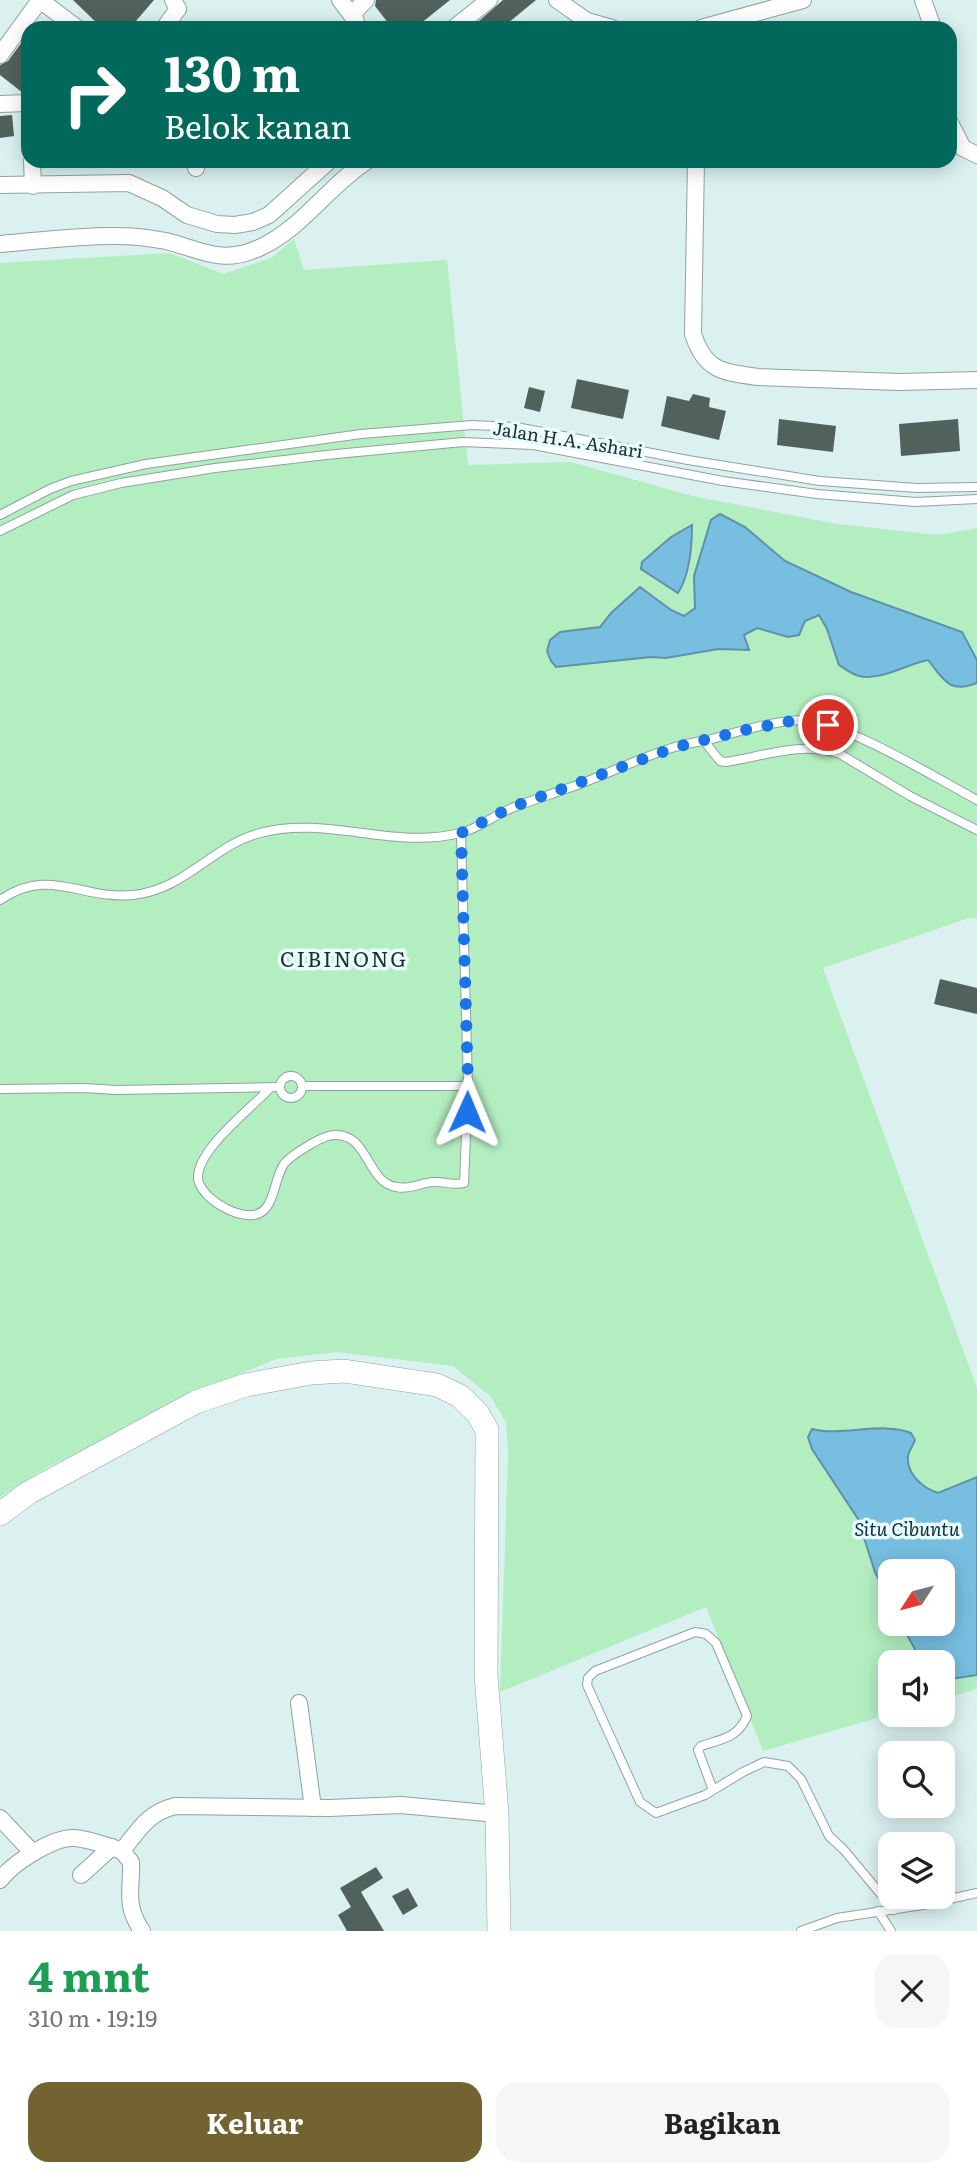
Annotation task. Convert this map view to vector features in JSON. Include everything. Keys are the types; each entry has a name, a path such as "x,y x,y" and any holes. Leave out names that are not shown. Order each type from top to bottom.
{"street":[{"path":"25,21 40,0 68,21"},
{"path":"169,21 178,9 173,0"},
{"path":"340,0 354,21"},
{"path":"463,21 489,0"},
{"path":"557,0 587,21"},
{"path":"726,21 803,0"},
{"path":"923,0 930,21"},
{"path":"355,21 353,13 364,1"},
{"path":"0,55 21,26"},
{"path":"0,104 21,103"},
{"path":"957,136 963,148 977,155"},
{"path":"32,168 33,186"},
{"path":"0,184 33,186 130,183 162,198 187,215 217,224 236,225 269,215 321,168"},
{"path":"0,244 115,235 164,241 218,257 236,255 268,244 292,228 338,183 358,168"},
{"path":"696,168 693,334 699,350 711,365 758,377 900,382 977,380"},
{"path":"0,1514 28,1493 66,1472 196,1402 227,1390 311,1373 344,1371 437,1385 460,1395 478,1414 487,1430 485,1675 497,1814 499,1931"},
{"path":"299,1703 313,1808"},
{"path":"81,1875 117,1849 148,1818 162,1809 176,1806 313,1808 401,1805 497,1814"},
{"path":"0,1818 33,1853"},
{"path":"0,1880 5,1873 33,1853 61,1839 72,1838 117,1849 131,1862 128,1897 142,1931"}],"lane":[{"name":"Jalan H.A. Ashari","path":"0,515 50,489 93,475 146,464 362,434 472,425 516,427 783,475 894,487 977,487"},
{"path":"513,442 516,427"},
{"name":"Jalan H.A. Ashari","path":"0,531 46,507 94,489 215,468 463,442 513,442 723,481 782,489 916,502 977,499"},
{"path":"93,475 94,489"},
{"path":"782,489 783,475"},
{"path":"0,900 23,886 41,883 117,895 151,892 198,869 239,840 284,828 345,830 394,838 461,833 510,808 676,747 797,720 828,725 977,800"},
{"path":"704,741 720,761 726,762 813,748 828,750 840,754 910,796 977,830"},
{"path":"270,1088 214,1144 203,1161 198,1178 202,1189 217,1203 249,1216 262,1213 268,1207 285,1164 330,1135 344,1135 353,1139 382,1179 395,1187 438,1182 461,1185 464,1183 468,1086 461,833"},
{"path":"289,1076 297,1078 302,1086 301,1093 292,1099 285,1097 280,1087 282,1081 289,1076"},
{"path":"302,1086 468,1086"},
{"path":"0,1089 280,1087"},
{"path":"713,1790 698,1750 701,1746 735,1734 743,1728 747,1716 716,1643 706,1634 695,1632 595,1671 588,1678 587,1685 640,1801 646,1807 656,1813 713,1790 764,1762 788,1766 801,1779 829,1836 894,1910"},
{"path":"801,1931 837,1918 894,1910 977,1893"},
{"path":"878,1911 891,1931"}],"green space":[{"path":"294,239 304,270 447,260 468,465 571,462 693,496 837,524 938,535 977,528 977,918 969,918 823,968 977,1388 977,1689 955,1695 955,1650 878,1650 878,1718 763,1751 706,1607 500,1692 508,1456 506,1422 490,1396 453,1366 337,1352 276,1359 228,1379 46,1468 0,1497 0,263 170,253 223,274 271,258"}],"water":[{"path":"720,514 745,527 785,561 851,592 962,632 977,660 977,683 953,686 943,679 928,660 876,676 854,674 839,665 827,629 819,615 805,621 799,635 788,637 757,628 744,635 749,650 718,649 666,658 651,657 556,667 547,651 550,640 560,632 600,627 611,613 640,587 671,610 684,616 695,608 694,576 711,520"},
{"path":"692,525 688,569 678,593 641,569 642,562 671,537"},
{"name":"Situ Cibuntu","path":"812,1429 900,1430 911,1433 915,1440 909,1452 908,1463 913,1474 927,1488 938,1493 977,1477 977,1675 955,1678 955,1650 915,1650 908,1636 956,1636 956,1559 878,1559 878,1578 858,1519 812,1449 808,1437"}],"building":[{"path":"73,0 154,0 136,21 95,21"},
{"path":"376,0 450,0 424,21 387,21 375,6"},
{"path":"503,0 536,0 510,21 479,21"},
{"path":"21,43 21,91 0,75 0,65 8,61"},
{"path":"12,115 14,136 0,138 0,116"},
{"path":"577,379 629,390 623,419 571,408"},
{"path":"529,387 545,391 540,412 524,408"},
{"path":"693,394 710,398 709,407 726,411 719,440 661,426 667,396 689,401"},
{"path":"779,419 836,426 833,452 777,445"},
{"path":"958,419 960,451 901,456 899,424"},
{"path":"940,979 977,988 977,1014 934,1004"},
{"path":"376,1867 383,1878 361,1892 384,1931 347,1931 338,1915 351,1907 340,1888"},
{"path":"408,1888 418,1906 403,1915 392,1896"}],"district":[{"name":"CIBINONG","path":"344,957"}],"route":[{"path":"467,1112 461,833 510,808 676,747 797,720 828,725"}]}
